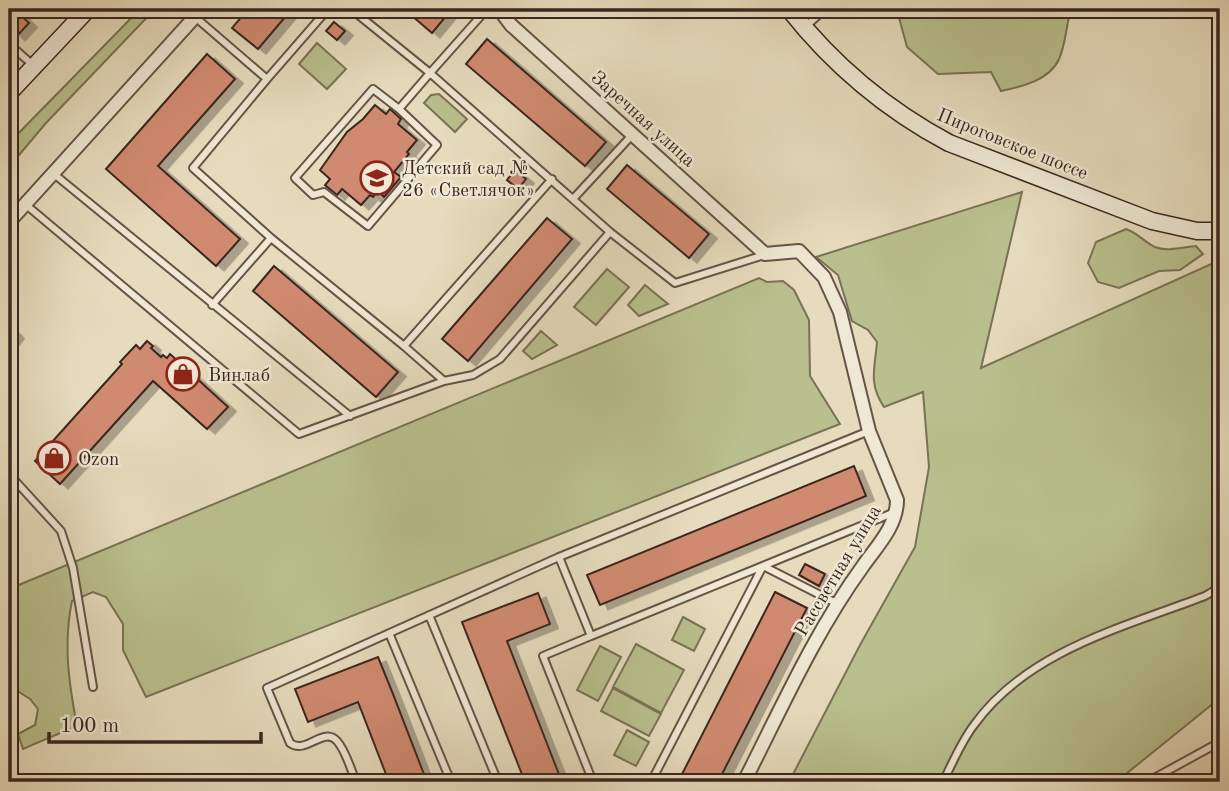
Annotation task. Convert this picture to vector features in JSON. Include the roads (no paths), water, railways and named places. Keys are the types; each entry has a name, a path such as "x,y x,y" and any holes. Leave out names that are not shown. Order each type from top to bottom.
{"main road":[{"path":"9,93 88,9"},
{"name":"Пироговское шоссе","path":"789,9 830,58 867,91 918,127 949,143 1152,221 1196,231 1220,230"}],"street":[{"name":"Заречная улица","path":"499,9 511,25 765,254"},
{"path":"9,222 198,13"},
{"name":"Рассветная улица","path":"744,782 836,603 889,530 897,511 894,491 869,431 840,312 824,277 799,251 765,254"}],"lane":[{"path":"328,9 193,169 271,238 444,381"},
{"path":"352,9 430,73 610,232 675,283 765,254"},
{"path":"399,109 487,9"},
{"path":"804,28 825,9"},
{"path":"198,13 267,79"},
{"path":"9,44 34,66"},
{"path":"373,89 399,109 437,145 368,226 324,192 313,195 295,178 373,89"},
{"path":"573,199 633,134"},
{"path":"54,174 350,416"},
{"path":"404,346 552,179"},
{"path":"25,204 299,434 444,381 473,375 500,359 610,232"},
{"path":"212,305 271,238"},
{"path":"356,782 339,743 333,737 326,736 301,747 290,743 267,688 559,557 869,431"},
{"path":"9,474 61,531 73,568 93,687"},
{"path":"593,782 543,656 897,511"},
{"path":"559,557 591,636"},
{"path":"763,566 836,603"},
{"path":"651,782 763,566"},
{"path":"943,782 973,726 991,705 1033,670 1076,645 1205,596 1220,587"},
{"path":"429,615 498,782"},
{"path":"389,633 451,782"},
{"path":"1147,782 1220,742"}],"place":[{"name":"Детский сад № 26 «Светлячок»","path":"377,178"},
{"name":"Винлаб","path":"183,374"},
{"name":"Ozon","path":"54,458"}]}
